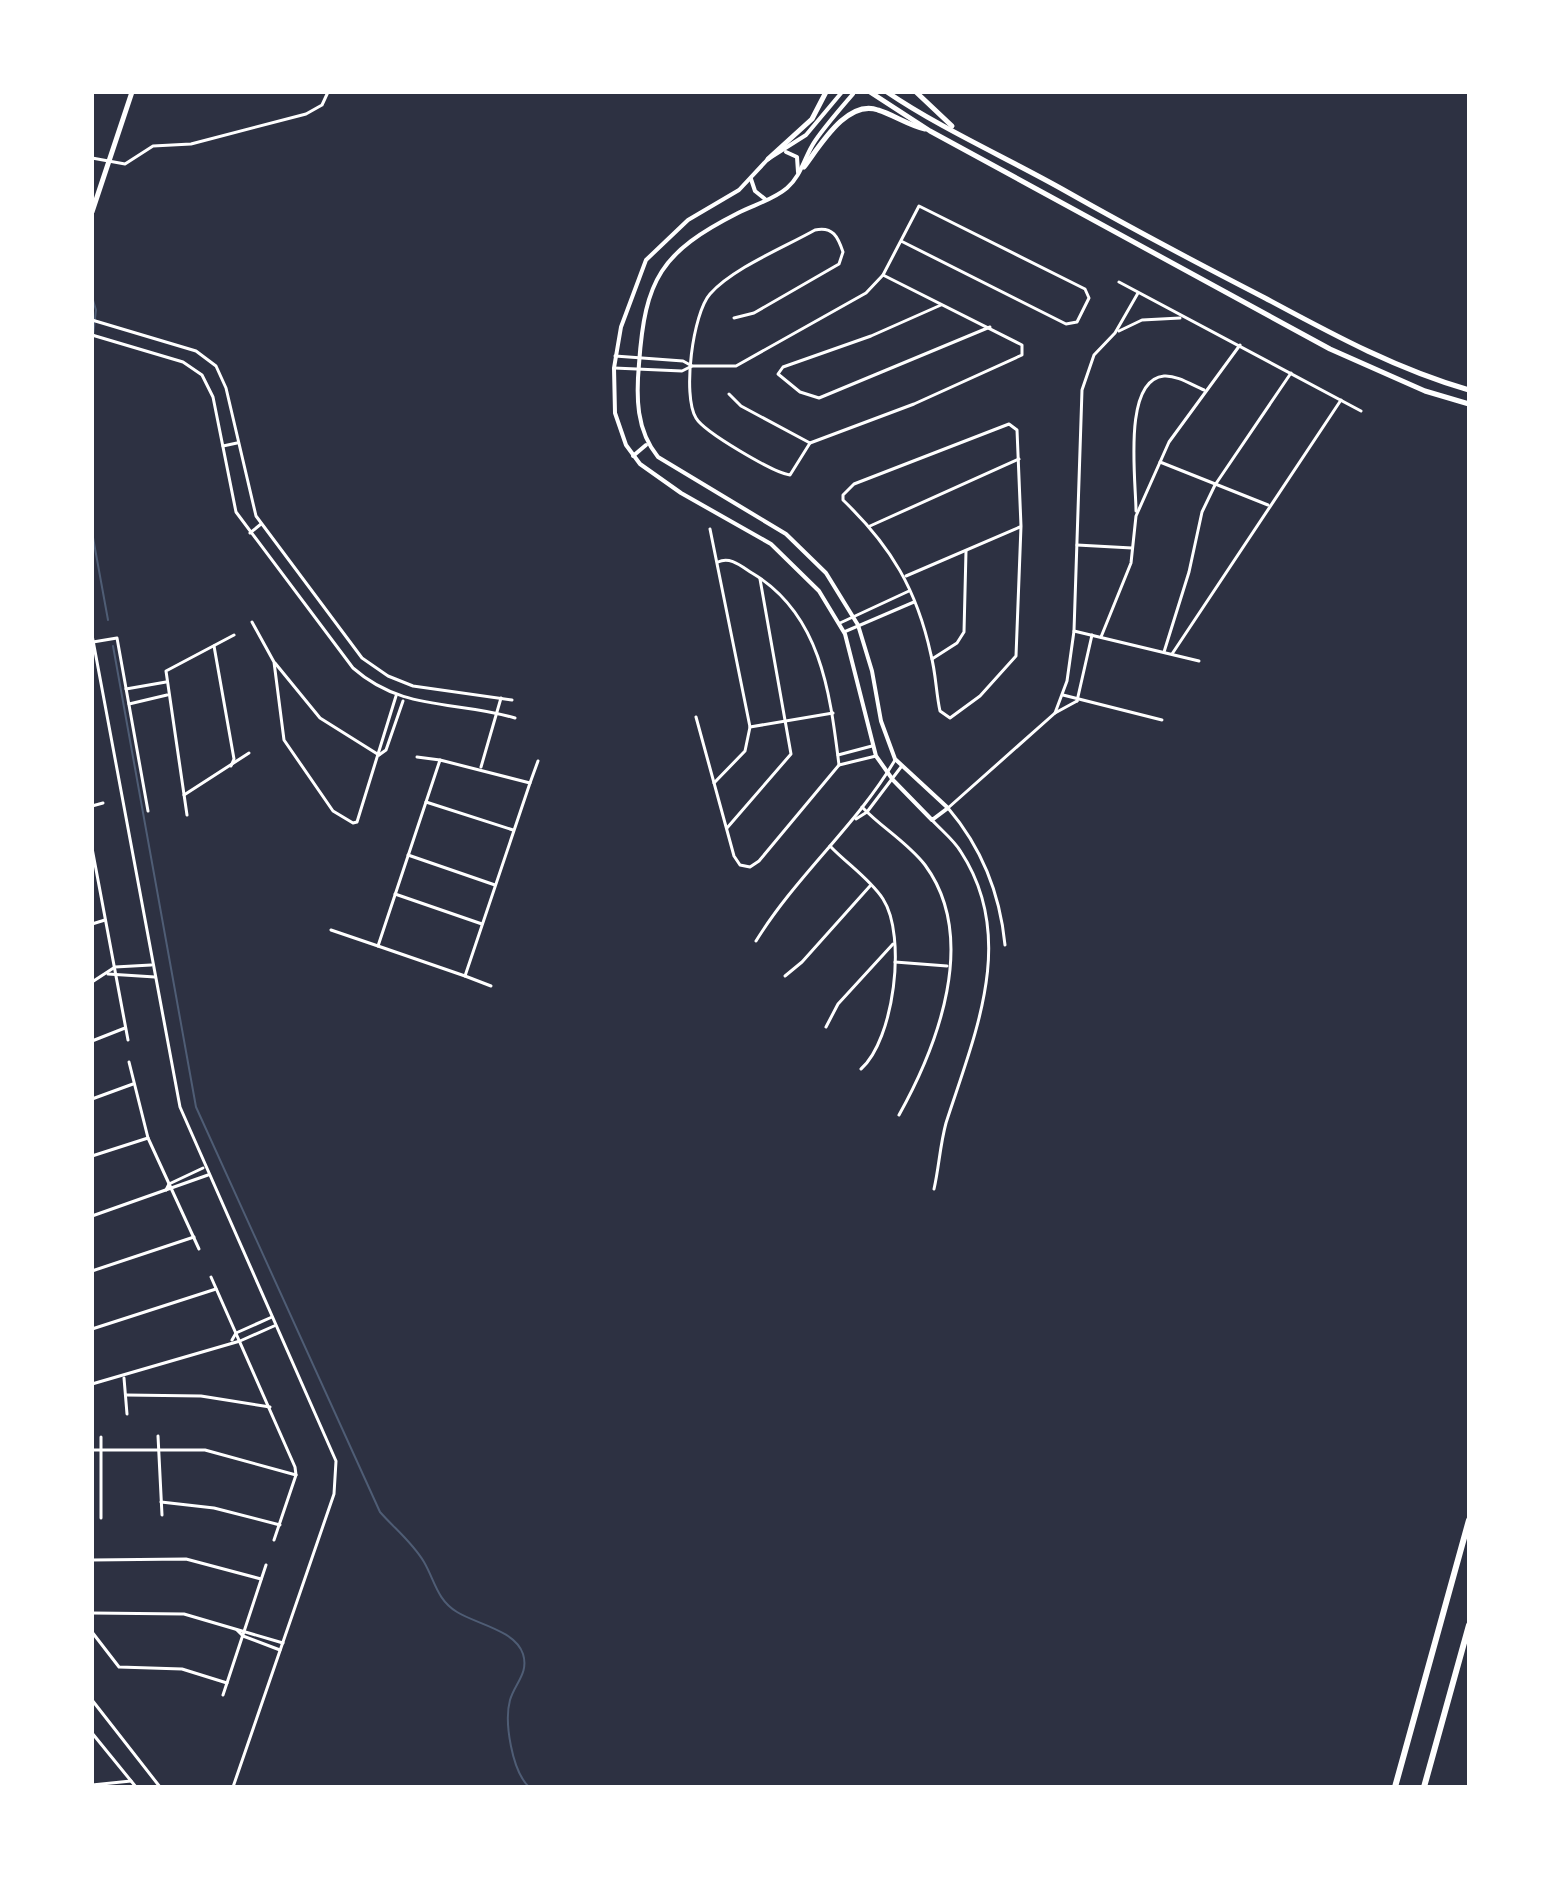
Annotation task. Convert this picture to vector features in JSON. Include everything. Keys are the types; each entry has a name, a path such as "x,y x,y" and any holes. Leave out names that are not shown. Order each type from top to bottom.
{"highway":[{"path":"1395,1787 1469,1520"},
{"path":"1424,1787 1469,1625"}],"main road":[{"path":"92,212 132,92"},
{"path":"768,159 812,119 823,103 826,92"},
{"path":"870,92 930,131 1330,349 1413,387 1469,404"},
{"path":"887,92 1357,347 1435,380 1469,390"},
{"path":"916,92 955,130"},
{"path":"804,167 838,126 860,109 877,109 930,131"}],"street":[{"path":"92,158 125,164 153,146 191,144 297,117 319,108 328,92"},
{"path":"842,92 813,128 783,152 768,159 730,197 688,220 646,260 625,307 615,356 615,413 633,456 681,493 771,544 808,578 844,632 876,756 893,780 961,851 977,885 987,927 988,955 978,1033 947,1121 934,1189"},
{"path":"853,94 813,144 804,167 787,188 704,230 666,261 646,302 638,370 639,419 647,444 658,457 687,478 786,534 826,573 858,625 872,671 881,721 895,759 948,808 972,839 998,899 1005,945"},
{"path":"783,152 797,157 798,174"},
{"path":"751,179 755,191 765,200"},
{"path":"615,356 668,359 692,366 736,366 856,299 883,275 919,206 1085,289 1087,304 1077,322 1066,324 901,241"},
{"path":"734,318 754,313 839,264 844,256 835,234 824,228 815,230 712,292 699,312 692,366 692,411 708,431 788,475 810,443 1016,360 1023,352 1022,345 990,327 883,275"},
{"path":"1119,282 1361,411"},
{"path":"1055,713 1063,695 1074,631 1082,390 1094,355 1115,333 1138,293"},
{"path":"943,304 780,371 780,377 812,397 826,395 990,327"},
{"path":"1115,333 1142,320 1184,318"},
{"path":"92,320 179,345 206,357 216,366 226,388 252,508 353,647 373,667 413,686 512,700"},
{"path":"92,335 195,367 213,397 233,505 250,533 353,668 404,700 515,718"},
{"path":"1136,516 1160,462 1204,390 1240,345"},
{"path":"667,370 668,359"},
{"path":"614,368 682,371 692,366"},
{"path":"1164,652 1189,572 1202,512 1215,485 1291,373"},
{"path":"1101,637 1121,594 1132,548 1136,516 1136,422 1140,393 1156,378 1167,376 1204,390"},
{"path":"729,394 741,406 810,443"},
{"path":"1172,654 1341,400"},
{"path":"1009,424 1017,430 1019,459 1021,526 1017,650 1013,664 980,696 950,718 940,711 932,659 906,576 870,526 843,500 845,491 854,484 1009,424"},
{"path":"223,446 237,443"},
{"path":"633,456 647,444"},
{"path":"870,526 1019,459"},
{"path":"1160,462 1269,505"},
{"path":"250,533 261,524"},
{"path":"906,576 1021,526"},
{"path":"710,529 750,727 745,751 714,783"},
{"path":"1077,545 1132,548"},
{"path":"932,659 957,643 964,632 966,550"},
{"path":"718,562 731,560 760,578 794,612 809,635 826,674 839,765"},
{"path":"727,828 786,764 792,747 760,578"},
{"path":"840,623 909,591"},
{"path":"844,632 914,602"},
{"path":"252,622 274,662 320,718 379,755"},
{"path":"1074,631 1199,661"},
{"path":"92,635 180,1107 336,1461 334,1494 233,1787"},
{"path":"187,815 167,695 168,669 234,635"},
{"path":"932,820 1055,713 1077,701 1092,635"},
{"path":"93,642 117,638 148,811"},
{"path":"214,646 234,759 231,766"},
{"path":"274,662 284,740 339,817 357,822 396,696"},
{"path":"126,689 166,682"},
{"path":"129,704 167,695"},
{"path":"1063,695 1162,720"},
{"path":"481,768 501,698"},
{"path":"379,755 386,750 404,700"},
{"path":"750,727 833,713"},
{"path":"696,717 734,856 745,867 759,861 839,765 876,756"},
{"path":"838,755 872,746"},
{"path":"184,795 249,753"},
{"path":"417,757 481,768 530,783"},
{"path":"756,941 853,821 895,759"},
{"path":"378,946 440,760"},
{"path":"465,976 538,761"},
{"path":"853,821 867,812 901,767"},
{"path":"426,802 514,830"},
{"path":"92,806 103,803"},
{"path":"862,807 908,846 936,883 948,922 949,966 933,1045 899,1115"},
{"path":"830,846 870,886 888,910 894,943 895,962 885,1027 877,1050 861,1069"},
{"path":"92,848 128,1040"},
{"path":"408,855 496,885"},
{"path":"785,976 802,962 870,886"},
{"path":"395,894 483,924"},
{"path":"92,924 105,920"},
{"path":"331,930 491,986"},
{"path":"826,1027 838,1004 894,943"},
{"path":"895,962 949,966"},
{"path":"92,982 115,967 152,965"},
{"path":"108,974 116,977 155,977"},
{"path":"92,1041 125,1028"},
{"path":"129,1062 148,1138 199,1249"},
{"path":"92,1099 133,1084"},
{"path":"92,1156 148,1138"},
{"path":"166,1190 169,1184 204,1167"},
{"path":"92,1216 208,1175"},
{"path":"92,1271 194,1237"},
{"path":"211,1277 270,1407 296,1475 274,1540"},
{"path":"92,1329 216,1289"},
{"path":"232,1340 236,1333 272,1317"},
{"path":"92,1384 124,1377 232,1340 240,1341 276,1326"},
{"path":"124,1377 127,1414"},
{"path":"126,1395 201,1396 270,1407"},
{"path":"158,1436 162,1515"},
{"path":"101,1437 101,1518"},
{"path":"92,1450 159,1448 223,1453 296,1475"},
{"path":"161,1502 214,1508 280,1525"},
{"path":"92,1504 101,1504"},
{"path":"92,1560 186,1559 261,1579"},
{"path":"223,1695 266,1565"},
{"path":"92,1613 184,1614 283,1643"},
{"path":"237,1630 243,1636 280,1650"},
{"path":"92,1632 119,1667 182,1669 227,1683"},
{"path":"92,1700 160,1787"},
{"path":"92,1733 136,1787"},
{"path":"92,1785 131,1781"}],"waterway":[{"path":"92,297 96,310 92,345"},
{"path":"92,532 108,620"},
{"path":"113,646 196,1107 380,1512 419,1555 450,1607 504,1633 519,1646 523,1654 524,1667 510,1700 508,1721 514,1758 529,1787"}]}
